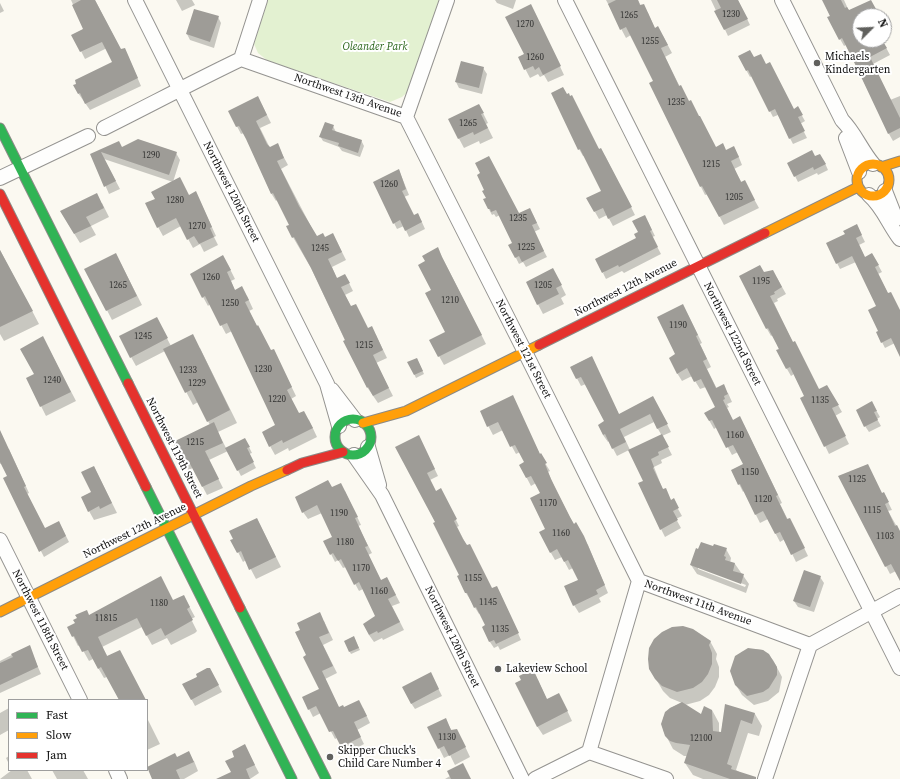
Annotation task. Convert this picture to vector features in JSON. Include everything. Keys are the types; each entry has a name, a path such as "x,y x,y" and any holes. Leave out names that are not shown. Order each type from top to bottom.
{"main road":[{"name":"Northwest 119th Street","path":"0,128 326,779"},
{"path":"863,191 856,181 859,172 866,165 877,165 900,161"},
{"path":"877,165 887,173 887,185"},
{"name":"Northwest 12th Avenue","path":"375,437 406,411 698,266 863,191 880,195 900,171"},
{"path":"0,194 292,779"},
{"name":"Northwest 12th Avenue","path":"359,421 406,411"},
{"path":"349,420 359,421 375,437 364,451 348,453 339,448 337,432 349,420"},
{"name":"Northwest 12th Avenue","path":"0,612 302,463 323,447 337,432"},
{"name":"Northwest 12th Avenue","path":"302,463 348,453"}],"street":[{"name":"Northwest 120th Street","path":"135,0 327,384 359,421"},
{"path":"104,128 179,89 241,60 260,0"},
{"name":"Northwest 13th Avenue","path":"241,60 406,117 447,0"},
{"name":"Northwest 122nd Street","path":"565,0 900,668"},
{"path":"782,0 842,120 850,128 861,148 877,165"},
{"name":"Northwest 121st Street","path":"406,117 639,581"},
{"path":"842,120 843,131 859,172"},
{"path":"0,178 88,136"},
{"path":"887,185 900,231"},
{"path":"863,191 882,210 892,229 900,239"},
{"name":"Northwest 120th Street","path":"327,384 337,432"},
{"name":"Northwest 120th Street","path":"375,437 382,495"},
{"name":"Northwest 120th Street","path":"348,453 382,495 522,779"},
{"name":"Northwest 118th Street","path":"0,540 80,699"},
{"name":"Northwest 11th Avenue","path":"589,752 639,581 810,645"},
{"path":"766,779 810,645 871,610 900,596"},
{"path":"535,779 589,752 666,779"}],"green space":[{"name":"Oleander Park","path":"268,0 439,0 412,88 402,97 390,102 268,61 258,53 254,44"}],"building":[{"path":"81,0 95,0 121,49 125,48 138,78 85,104 80,93 78,94 73,85 76,84 75,80 112,62 102,42 80,52 71,35 83,29 72,5"},
{"path":"616,0 638,0 640,5 644,4 655,28 658,26 668,45 661,48 679,86 681,85 689,101 691,100 716,147 723,143 726,150 734,146 739,157 731,161 741,182 745,180 755,200 719,217 702,186 700,187 649,83 653,81 626,27 620,30 608,4"},
{"path":"717,0 738,0 748,19 724,30 714,11 721,8"},
{"path":"822,0 841,0 845,8 847,7 849,10 852,9 852,48 887,48 870,57 900,118 900,128 888,134 842,38 839,40 827,17 830,16"},
{"path":"871,0 875,8 853,8"},
{"path":"531,4 561,66 543,75 539,67 535,70 533,66 524,70 518,57 524,54 505,17"},
{"path":"194,9 219,16 210,42 186,34"},
{"path":"750,50 754,57 761,54 766,64 770,62 794,109 798,106 803,115 798,117 805,131 789,139 775,109 769,112 748,70 746,71 738,56"},
{"path":"461,61 484,67 479,88 455,82"},
{"path":"563,87 567,94 569,93 570,96 572,95 599,149 601,148 632,207 608,219 603,208 594,212 586,198 601,191 580,149 578,150 551,93"},
{"path":"258,96 267,115 256,121 267,144 270,147 278,143 284,158 277,161 299,206 317,236 323,233 325,237 333,233 342,252 328,259 337,278 345,274 350,283 341,287 351,306 356,304 368,328 372,326 383,350 373,355 389,388 373,396 368,387 367,388 343,341 345,340 311,268 294,237 292,238 286,226 289,225 273,193 271,194 246,139 239,126 236,127 228,111"},
{"path":"479,104 484,113 481,114 488,128 474,135 473,132 458,139 448,119"},
{"path":"325,122 334,125 332,130 362,140 358,153 338,146 339,143 319,137"},
{"path":"138,139 177,152 169,175 101,152 116,181 104,187 90,154 119,141 122,147"},
{"path":"812,150 815,156 820,154 826,164 814,170 813,167 794,177 787,163"},
{"path":"489,156 519,213 530,208 537,223 532,225 544,251 522,262 519,256 515,258 508,245 512,243 496,210 491,212 483,199 486,198 477,175 480,173 475,163"},
{"path":"399,169 406,189 402,191 414,215 418,213 422,222 405,231 400,220 393,224 373,182"},
{"path":"180,177 189,195 196,191 212,227 210,228 214,237 199,244 194,236 187,240 176,218 157,228 145,203 155,199 151,192"},
{"path":"97,193 104,208 86,217 91,226 74,234 60,211"},
{"path":"645,215 652,230 650,231 658,247 619,267 618,265 602,273 595,259 636,238 634,234 638,232 632,221"},
{"path":"857,224 862,235 856,238 865,257 872,253 879,265 875,267 888,293 891,292 900,310 900,357 891,338 881,343 876,332 878,331 868,310 876,306 852,256 836,264 826,243 845,234 843,231"},
{"path":"438,247 482,335 438,357 429,340 445,332 425,293 431,290 418,265 425,261 422,256"},
{"path":"0,250 33,311 0,327"},
{"path":"116,253 137,296 106,311 84,269"},
{"path":"223,255 231,270 227,272 235,290 242,286 249,300 245,302 257,326 258,325 271,350 274,349 292,387 287,390 299,413 304,411 313,428 283,443 282,440 269,447 262,432 275,425 227,323 220,326 205,296 202,298 190,274"},
{"path":"760,265 764,272 773,270 782,287 774,292 775,294 770,296 819,389 827,385 839,405 832,408 846,436 824,447 800,398 804,396 790,367 786,369 776,350 779,349 768,328 766,329 739,276"},
{"path":"553,268 562,285 556,288 559,294 537,305 526,282"},
{"path":"683,304 698,335 696,336 707,359 703,361 716,388 724,384 728,394 724,396 725,399 723,400 733,420 740,416 778,495 776,496 787,519 790,518 805,548 791,555 780,532 775,534 763,511 755,515 740,484 738,485 731,470 743,464 733,445 726,448 712,420 709,421 704,413 715,407 701,379 694,382 687,368 677,374 669,358 675,354 657,317"},
{"path":"157,317 168,338 130,358 119,336"},
{"path":"193,334 230,410 207,422 191,390 185,393 163,349"},
{"path":"43,336 71,392 40,407 26,378 34,374 20,349"},
{"path":"592,356 619,414 653,396 668,424 657,429 650,414 620,429 626,442 612,449 605,434 603,435 598,425 604,421 581,377 576,379 570,367"},
{"path":"417,358 423,371 414,375 407,362"},
{"path":"513,395 540,454 541,453 547,463 545,464 551,479 570,517 574,524 576,522 584,536 605,585 596,590 598,594 573,606 564,586 578,580 568,560 564,562 557,549 550,553 539,532 545,529 530,498 540,493 531,476 526,478 519,465 524,462 515,445 510,447 498,422 487,427 480,411"},
{"path":"872,401 877,411 874,412 878,420 864,427 856,410"},
{"path":"214,422 223,443 205,451 219,479 202,487 188,460 182,462 173,442"},
{"path":"0,430 26,486 24,487 45,528 59,521 66,536 39,552 3,478 7,476 0,462"},
{"path":"662,434 669,447 658,452 659,455 651,459 653,468 663,489 666,488 671,500 674,498 679,508 673,511 678,520 660,530 638,483 643,481 628,450"},
{"path":"419,435 435,469 427,473 436,491 441,488 457,519 454,521 463,539 467,545 470,544 492,588 497,586 519,633 496,644 494,640 489,642 482,627 485,625 476,607 474,608 467,593 465,593 457,576 459,575 433,523 435,522 395,447"},
{"path":"245,438 250,447 247,448 254,462 237,471 225,448"},
{"path":"868,464 882,493 884,492 889,502 885,504 895,526 897,525 900,531 900,581 891,564 885,567 838,476"},
{"path":"94,466 112,503 100,509 99,506 88,512 81,497 91,492 81,472"},
{"path":"328,480 332,487 341,483 358,517 355,518 368,546 365,547 381,580 387,577 396,595 388,599 400,622 378,633 377,631 369,635 363,624 375,616 359,582 354,585 341,559 338,561 333,553 330,555 323,541 332,537 317,505 302,513 295,497"},
{"path":"257,518 276,557 249,570 241,551 237,553 230,540 233,539 229,531"},
{"path":"701,542 727,548 724,556 726,557 725,560 735,563 733,571 744,574 741,584 690,565 696,548 698,549"},
{"path":"804,570 821,576 810,607 793,601"},
{"path":"161,576 173,600 184,595 190,607 187,609 193,620 165,636 161,628 146,636 137,618 98,637 107,656 120,650 145,699 118,699 101,667 98,669 88,650 82,652 74,636 72,637 67,627 75,623 73,620 77,618 75,615 87,610 89,615"},
{"path":"320,612 329,633 319,637 333,666 322,671 339,707 343,705 344,707 359,700 367,716 354,722 361,737 341,747 333,731 329,732 316,706 308,710 302,697 319,689 303,657 306,655 295,632 300,630 297,623"},
{"path":"683,626 693,629 711,641 709,645 712,653 712,664 708,674 702,682 693,688 677,692 662,686 655,679 649,669 649,648 654,639 662,632 672,627"},
{"path":"354,636 359,648 349,652 344,641"},
{"path":"30,645 38,667 0,685 0,663 13,657 11,654"},
{"path":"748,648 763,650 769,654 777,667 777,675 769,688 763,692 747,696 735,685 730,671 735,656"},
{"path":"210,668 219,685 191,700 182,684 197,677 196,674"},
{"path":"533,669 547,699 559,693 568,711 537,727 515,683 521,680 519,676"},
{"path":"431,672 439,689 411,704 402,687"},
{"path":"682,702 701,714 704,706 712,710 713,731 721,732 725,704 755,713 752,724 741,720 727,764 732,766 731,769 756,777 756,779 730,779 684,763 690,745 670,741 665,736 661,724 665,712"},
{"path":"446,718 451,730 457,729 466,747 449,756 444,746 438,749 427,727"},
{"path":"245,744 255,765 246,769 250,779 216,779 231,772 225,761 234,757 232,751"},
{"path":"189,751 194,762 176,770 180,779 152,779 148,766 175,753 177,757"},
{"path":"463,763 471,779 451,779 447,771"}],"traffic: fast":[{"path":"0,128 128,383"},
{"path":"353,419 363,422 368,427 371,437 368,447 363,452 353,455 343,452 338,447 335,437 338,427 343,422 353,419"},
{"path":"146,487 292,779"},
{"path":"240,608 326,779"}],"traffic: slow":[{"path":"881,167 900,161"},
{"path":"870,164 876,164 886,171 889,180 888,186 882,193 876,196 870,196 860,189 857,183 857,177 864,167 870,164"},
{"path":"765,233 858,187"},
{"path":"363,423 406,411 539,345"},
{"path":"0,612 251,486 287,470"}],"traffic: jam":[{"path":"0,194 146,487"},
{"path":"539,345 765,233"},
{"path":"128,383 240,608"},
{"path":"287,470 302,463 343,452"}],"place":[{"name":"Michaels Kindergarten","path":"817,63"},
{"name":"Lakeview School","path":"498,669"},
{"name":"Skipper Chuck's Child Care Number 4","path":"330,757"}]}
